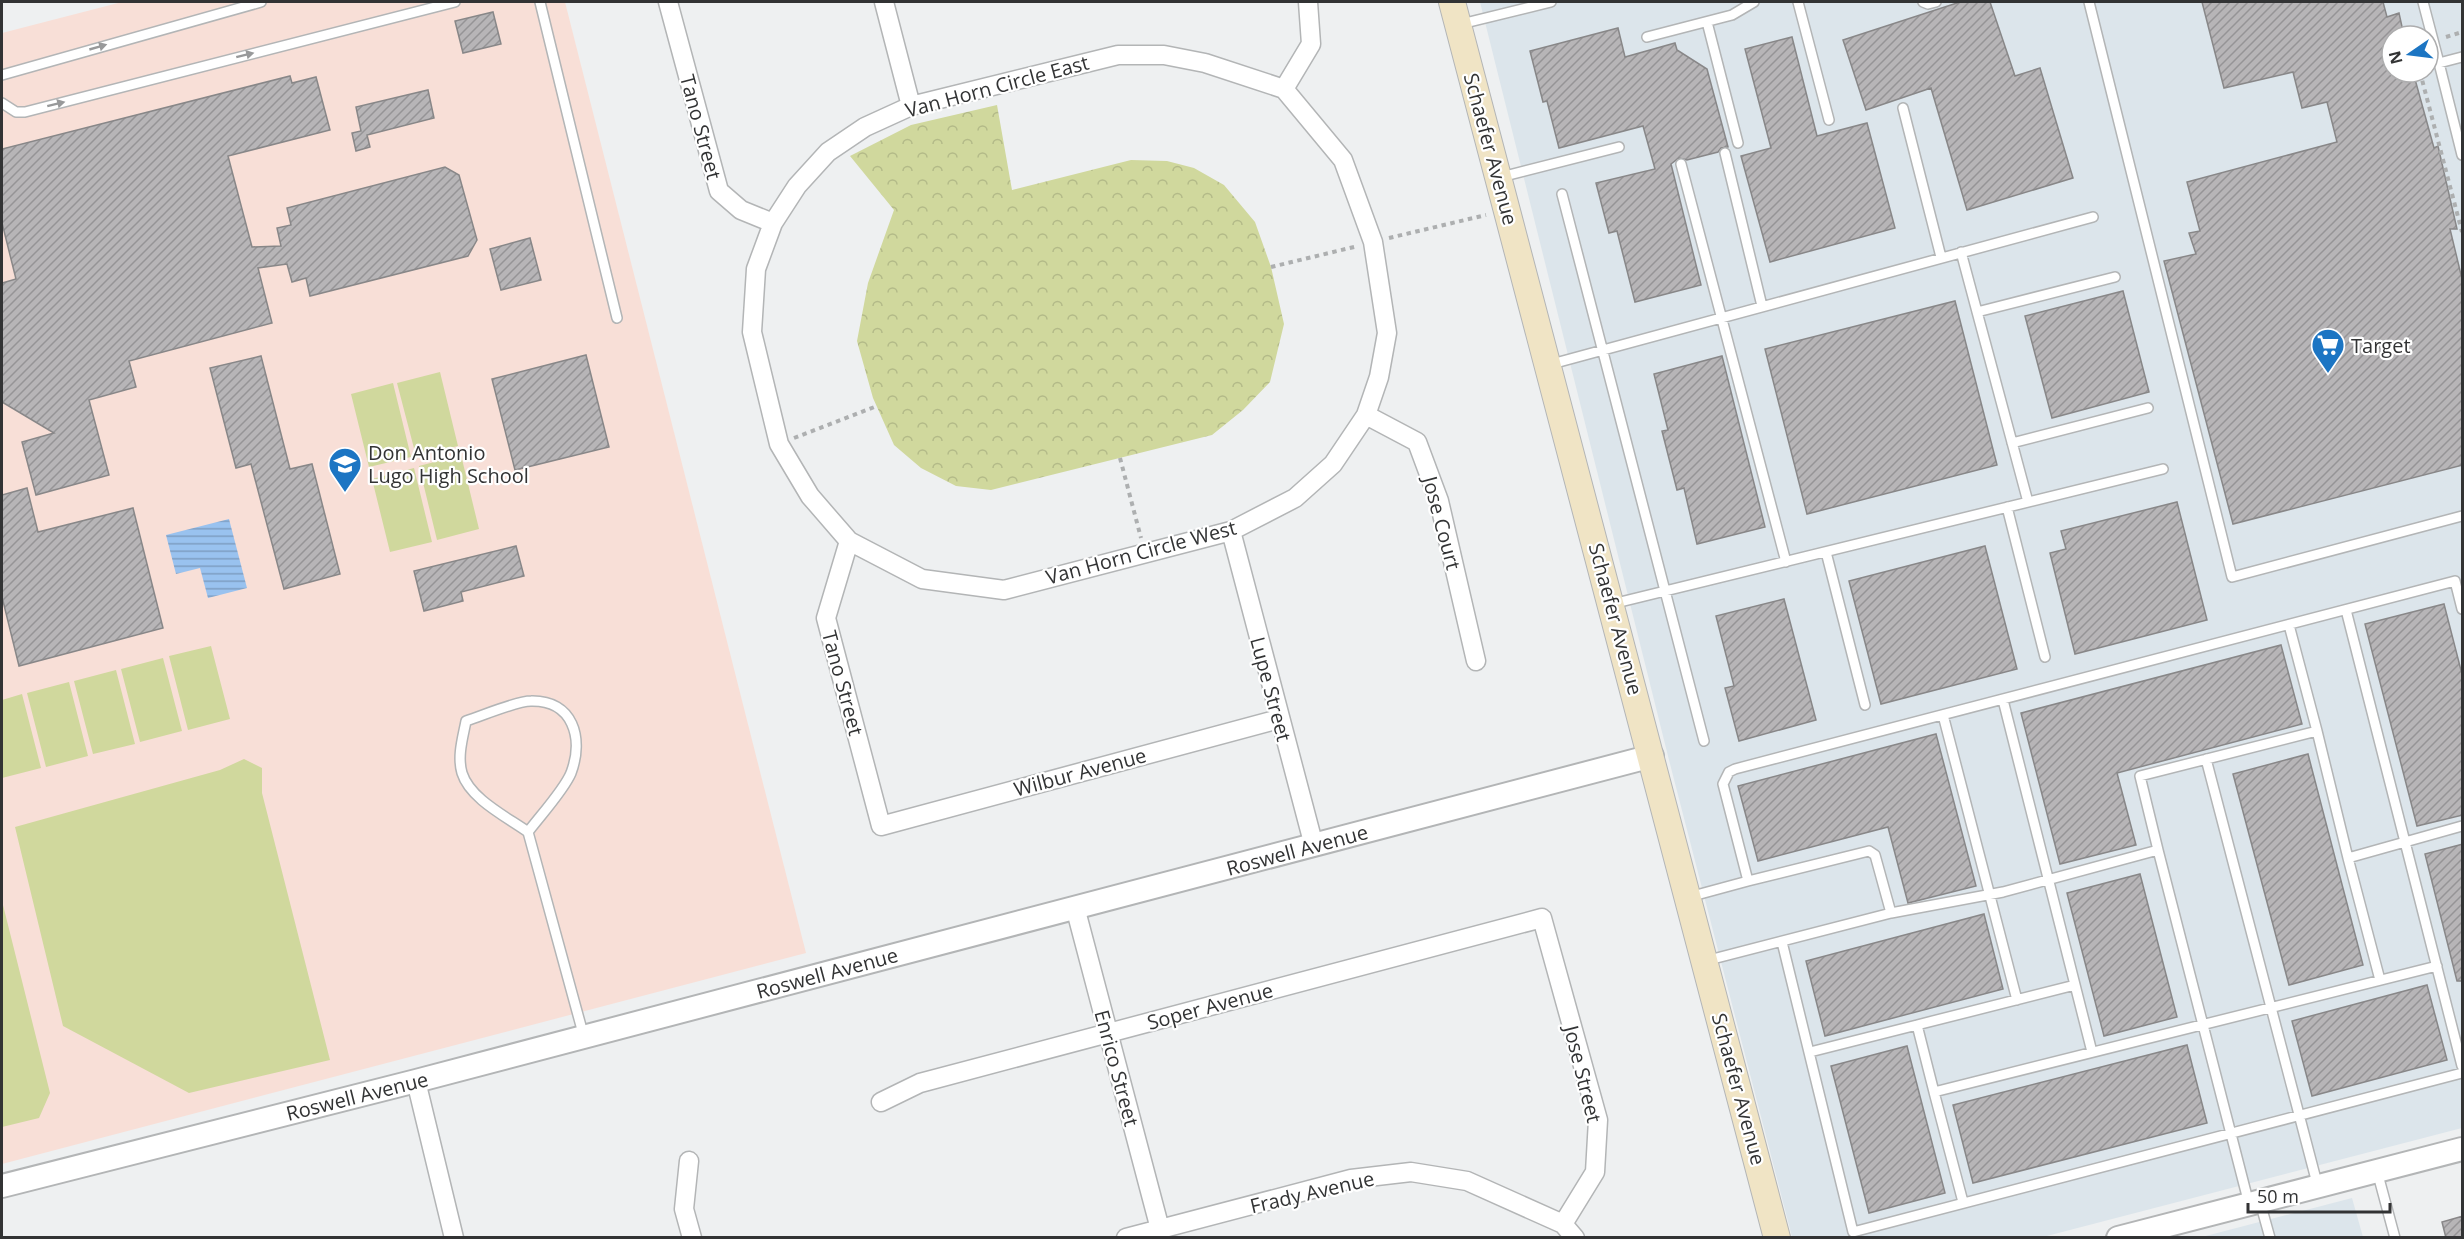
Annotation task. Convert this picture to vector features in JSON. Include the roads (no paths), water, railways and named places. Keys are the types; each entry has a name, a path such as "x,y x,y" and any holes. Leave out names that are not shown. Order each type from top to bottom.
{"main road":[{"name":"Schaefer Avenue","path":"1455,13 1777,1238"}],"street":[{"name":"Tano Street","path":"668,2 719,191 741,210 773,223"},
{"path":"884,2 911,106"},
{"path":"1284,89 1311,44 1308,2"},
{"name":"Van Horn Circle East","path":"849,541 810,496 779,444 752,332 756,269 773,223 798,186 828,152 865,128 911,106 1118,55 1164,55 1205,63 1284,89"},
{"name":"Van Horn Circle West","path":"849,541 922,579 1004,590 1231,531 1295,498 1333,464 1366,415 1379,377 1387,333 1373,242 1343,160 1284,89"},
{"name":"Jose Court","path":"1366,415 1417,442 1439,501 1476,661"},
{"name":"Lupe Street","path":"1231,531 1314,846"},
{"name":"Tano Street","path":"849,541 826,618 881,826"},
{"name":"Wilbur Avenue","path":"881,826 1279,719"},
{"name":"Roswell Avenue","path":"2,1186 416,1081 1652,756"},
{"name":"Enrico Street","path":"1075,907 1160,1229"},
{"name":"Soper Avenue","path":"881,1102 920,1083 1542,918"},
{"name":"Jose Street","path":"1542,918 1598,1120 1595,1172 1569,1231"},
{"path":"416,1081 454,1238"},
{"path":"2118,1238 2463,1149"},
{"path":"688,1161 684,1209 692,1238"},
{"name":"Frady Avenue","path":"1126,1238 1351,1179 1411,1172 1467,1181 1569,1231"}],"lane":[{"path":"2,75 261,2"},
{"path":"2,103 16,112 25,112 455,2"},
{"path":"540,2 617,318"},
{"path":"1455,13 1551,2"},
{"path":"1647,37 1732,15 1754,2"},
{"path":"1798,2 1829,120"},
{"path":"1923,2 1928,4 1936,2"},
{"path":"2089,2 2232,577 2463,516"},
{"path":"2423,2 2429,24"},
{"path":"1707,22 1738,143"},
{"path":"2440,63 2463,57"},
{"path":"2440,67 2463,155"},
{"path":"2451,109 2463,106"},
{"path":"1903,108 1941,257"},
{"path":"1499,177 1619,147"},
{"path":"1725,153 1762,306"},
{"path":"1681,164 1786,562"},
{"path":"1562,194 1704,741"},
{"path":"1548,364 2093,217"},
{"path":"1961,252 2028,502"},
{"path":"1977,312 2115,277"},
{"path":"2012,443 2148,408"},
{"path":"1612,604 2163,469"},
{"path":"2007,507 2045,657"},
{"path":"1826,552 1865,705"},
{"path":"1748,881 1723,784 1729,772 2455,581 2463,609"},
{"path":"2346,610 2463,1066"},
{"path":"2289,625 2380,980"},
{"path":"528,832 570,775 575,750 573,728 568,714 554,704 530,700 466,721 460,749 462,773 479,799 528,832 584,1036"},
{"path":"2003,700 2092,1052"},
{"path":"1943,715 2017,1000"},
{"path":"2270,1238 2255,1203 2231,1133 2140,776 2317,731"},
{"path":"2206,759 2318,1187"},
{"path":"2348,858 2463,826"},
{"path":"1705,961 1891,913 1989,892 2003,892 2158,850"},
{"path":"1688,897 1869,851 1875,855 1891,913"},
{"path":"1782,942 1853,1232 2463,1073"},
{"path":"1934,1092 2437,966"},
{"path":"1810,1052 2075,985"},
{"path":"1917,1025 1963,1202"},
{"path":"2377,1171 2395,1238"}],"water":[{"path":"229,519 247,588 208,598 200,568 176,574 166,535"}],"place":[{"name":"Target","path":"2328,374"},
{"name":"Don Antonio Lugo High School","path":"345,493"}]}
